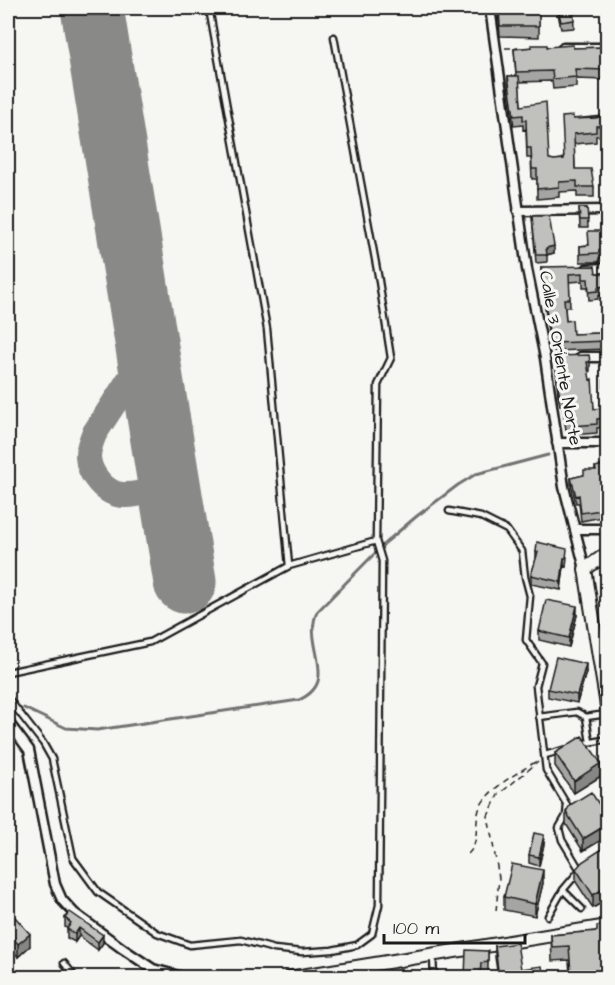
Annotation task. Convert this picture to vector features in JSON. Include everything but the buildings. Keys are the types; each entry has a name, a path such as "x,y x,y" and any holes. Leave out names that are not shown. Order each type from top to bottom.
{"street":[{"name":"Calle 3 Oriente Norte","path":"489,8 527,269 545,358 564,487 585,569 608,713"},
{"path":"553,48 608,48"},
{"path":"518,211 608,210"},
{"path":"573,269 608,268"},
{"path":"527,269 539,269"},
{"path":"576,357 608,357"},
{"path":"545,358 555,358"},
{"path":"557,443 608,443"},
{"path":"576,529 608,528"},
{"path":"585,569 608,553"},
{"path":"8,722 28,750 55,884 62,900 90,925 153,969 186,978"},
{"path":"289,978 334,974 433,953 608,926"}],"lane":[{"path":"209,8 267,329 289,566"},
{"path":"8,698 43,743 52,759 73,858 98,892 157,933 190,945 241,939 274,949 302,952 332,950 357,945 372,934 379,905 381,555 377,542 378,385 391,358 334,37"},
{"path":"449,511 481,517 507,530 522,551 530,596 526,640 542,663 536,686 546,770 567,805 566,816 559,828 562,840 580,870 563,890 548,916"},
{"path":"8,672 150,642 289,566 377,542"},
{"path":"539,717 577,712 586,717 608,713"},
{"path":"586,717 590,741"},
{"path":"579,745 608,738"},
{"path":"546,755 568,748"},
{"path":"563,890 582,909"},
{"path":"433,953 434,978"},
{"path":"64,963 76,978"}],"path":[{"path":"495,48 531,48"},
{"path":"468,854 474,848 480,806 492,792 546,755"},
{"path":"496,911 499,878 488,816 498,795 546,755"}],"waterway":[{"path":"24,708 66,728 97,730 299,700 311,692 317,683 319,673 314,637 317,612 385,543 417,516 476,474 548,455"},
{"path":"8,825 11,847 8,856"}],"taxiway":[{"path":"148,351 94,434 88,457 91,470 99,482 116,494 135,495 170,487"}],"runway":[{"path":"92,8 185,582"}]}
